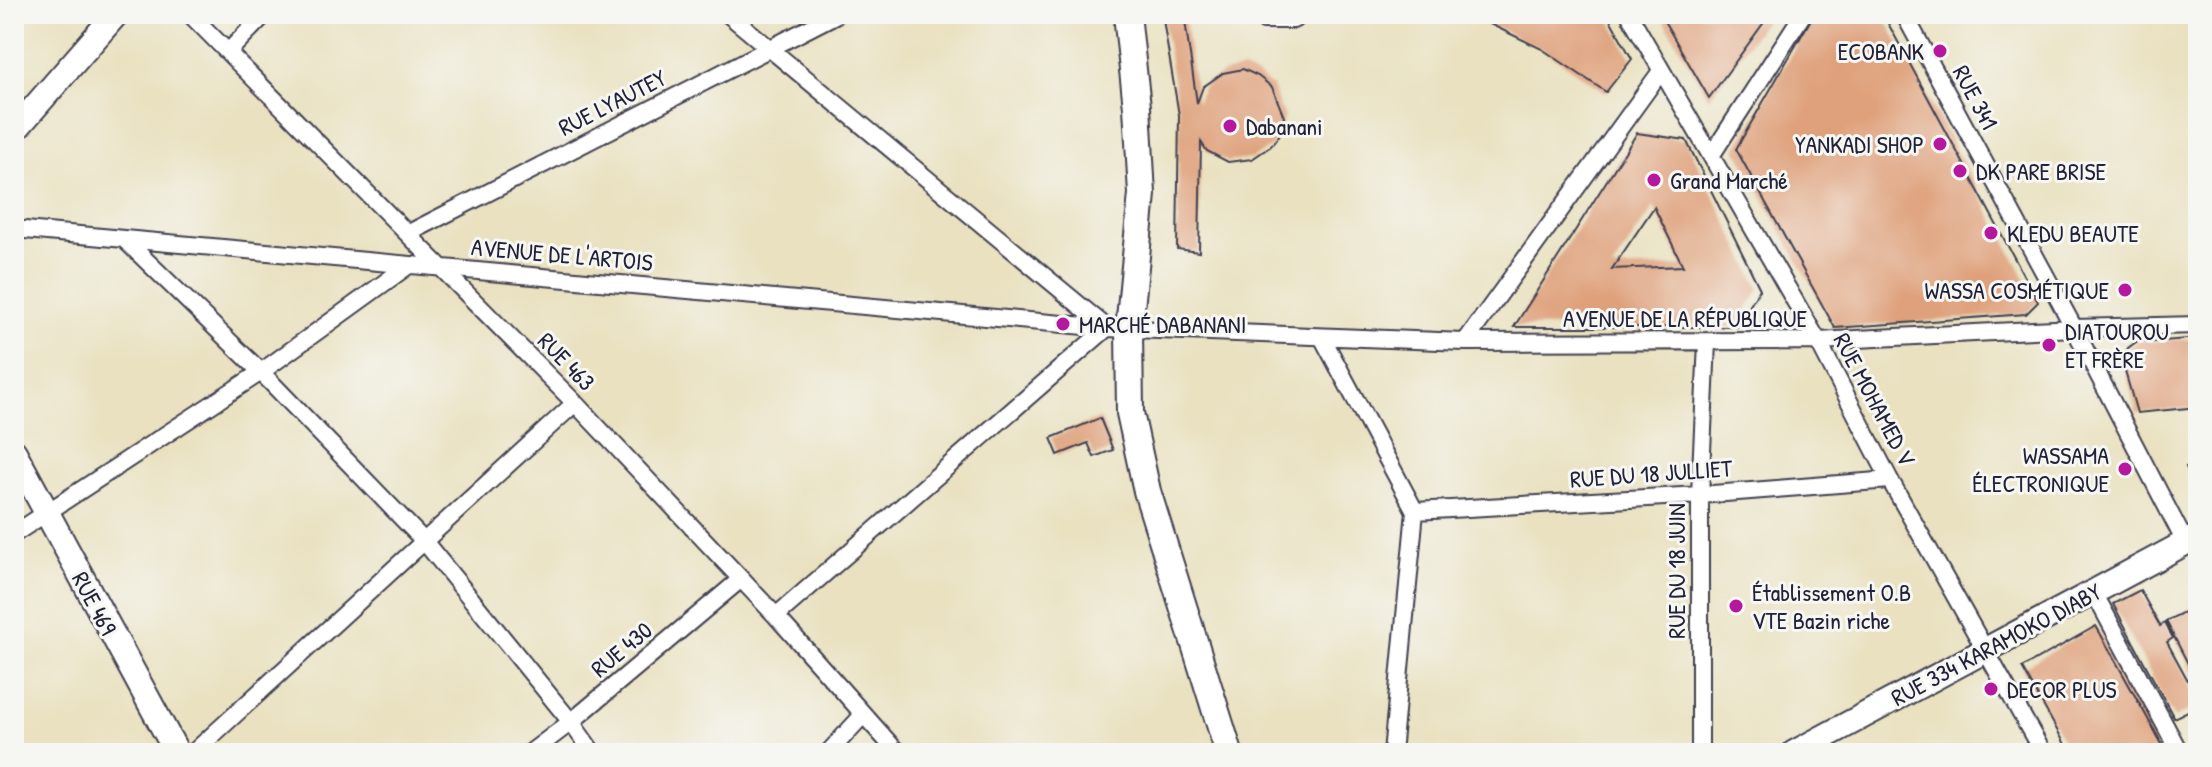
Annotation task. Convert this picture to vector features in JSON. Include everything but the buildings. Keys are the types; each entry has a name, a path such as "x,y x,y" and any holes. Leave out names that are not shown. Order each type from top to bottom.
{"main road":[{"path":"1127,14 1142,194 1118,329 1130,413 1147,491 1229,753"}],"street":[{"path":"14,131 116,14"},
{"name":"RUE 463","path":"190,14 575,403 776,616 898,753"},
{"path":"228,52 265,14"},
{"path":"728,14 1118,329 776,616"},
{"name":"RUE LYAUTEY","path":"409,233 837,14"},
{"path":"1257,14 1263,20 1293,20 1304,14"},
{"name":"RUE MOHAMED V","path":"1629,14 1818,341 1890,480 2043,753"},
{"path":"1711,156 1803,14"},
{"name":"RUE 341","path":"1904,14 2191,539"},
{"path":"1465,342 1661,71"},
{"name":"AVENUE DE L'ARTOIS","path":"14,229 1118,329 1172,331"},
{"path":"124,239 261,372 424,541 593,753"},
{"path":"14,534 261,372 409,265"},
{"name":"AVENUE DE LA RÉPUBLIQUE","path":"1172,331 1465,342 1707,342 1818,341 2198,325"},
{"path":"1322,337 1415,511 1392,753"},
{"name":"RUE DU 18 JUIN","path":"1700,753 1700,495 1707,342"},
{"path":"193,753 575,403"},
{"name":"RUE 469","path":"14,452 177,753"},
{"name":"RUE DU 18 JULLIET","path":"1415,511 1700,495 1890,480"},
{"name":"RUE 334 KARAMOKO DIABY","path":"1794,753 2191,539"},
{"name":"RUE 430","path":"530,753 741,579"},
{"path":"2093,591 2180,753"},
{"path":"828,753 863,715"}],"place":[{"name":"ECOBANK","path":"1940,51"},
{"name":"Dabanani","path":"1230,126"},
{"name":"YANKADI SHOP","path":"1940,144"},
{"name":"DK PARE BRISE","path":"1960,171"},
{"name":"Grand Marché","path":"1654,180"},
{"name":"KLEDU BEAUTE","path":"1991,233"},
{"name":"WASSA COSMÉTIQUE","path":"2125,290"},
{"name":"MARCHÉ DABANANI","path":"1063,324"},
{"name":"DIATOUROU ET FRÈRE","path":"2049,345"},
{"name":"WASSAMA ÉLECTRONIQUE","path":"2125,469"},
{"name":"Établissement O.B VTE Bazin riche","path":"1736,606"},
{"name":"DECOR PLUS","path":"1991,689"}]}
